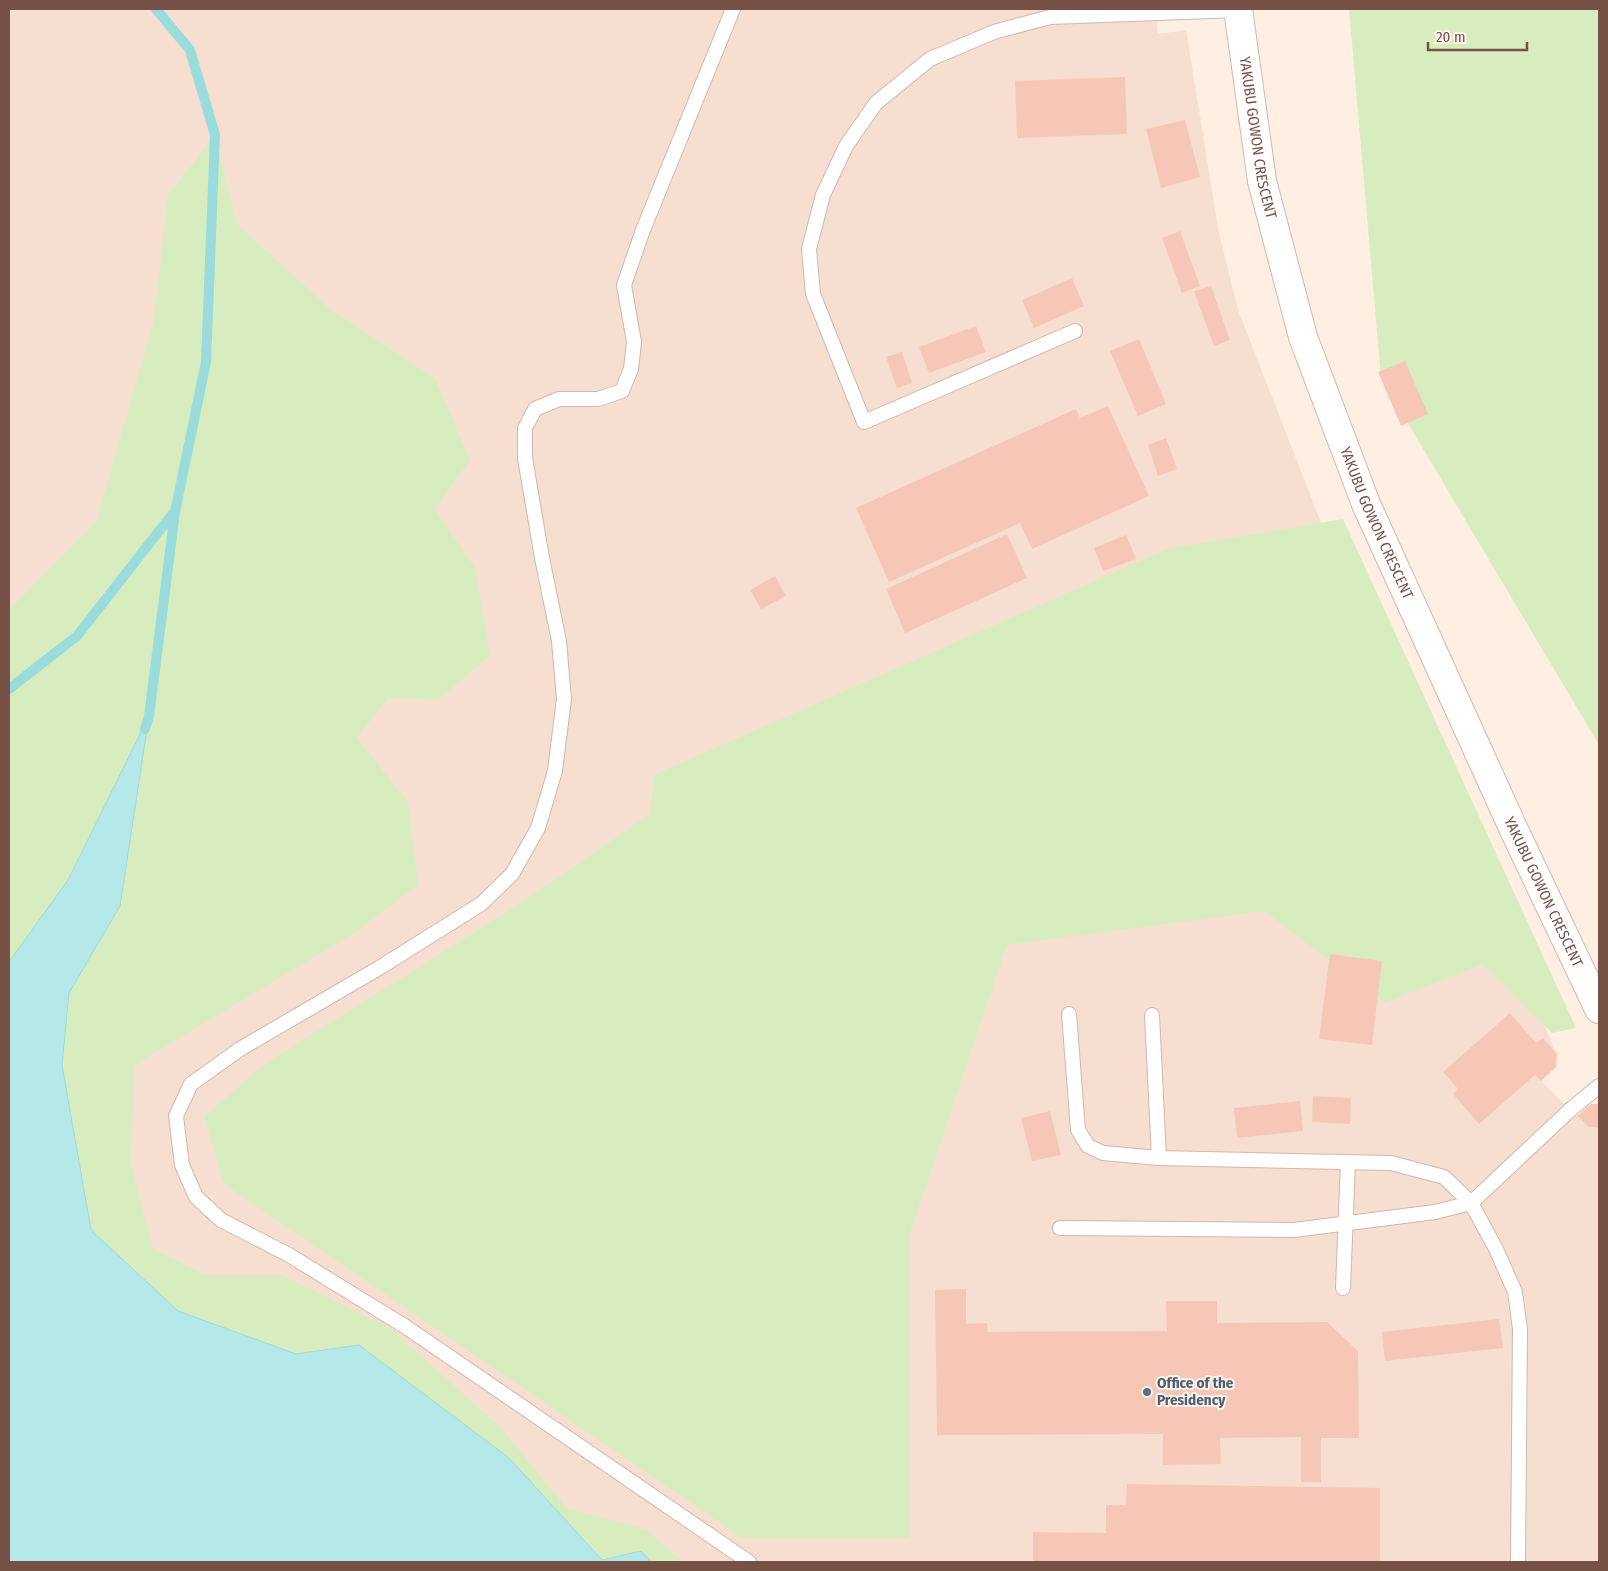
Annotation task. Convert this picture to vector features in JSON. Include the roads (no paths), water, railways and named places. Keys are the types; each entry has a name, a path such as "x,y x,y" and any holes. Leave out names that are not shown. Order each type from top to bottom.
{"street":[{"name":"YAKUBU GOWON CRESCENT","path":"1238,10 1262,181 1303,337 1366,504 1514,830 1599,1009"}],"lane":[{"path":"733,9 643,230 624,285 634,342 631,370 622,391 598,399 559,399 535,409 525,428 525,458 542,558 559,641 564,699 555,772 538,828 512,874 481,904 379,968 240,1049 192,1084 176,1116 182,1166 196,1197 221,1220 289,1255 406,1327 749,1562"},
{"path":"1075,331 864,422 813,294 809,249 823,195 846,146 876,103 930,59 994,32 1050,17 1238,10"},
{"path":"1069,1014 1078,1130 1088,1146 1104,1153 1159,1158 1392,1163 1444,1177 1471,1203 1496,1249 1514,1292 1520,1329 1518,1562"},
{"path":"1152,1015 1159,1158"},
{"path":"1060,1228 1294,1230 1435,1212 1471,1203 1570,1110 1599,1086"},
{"path":"1343,1288 1348,1162"}],"water":[{"path":"149,716 120,906 69,993 62,1065 91,1230 178,1311 296,1354 359,1345 509,1458 602,1560 641,1551 651,1562 9,1562 9,962 68,880"}],"waterway":[{"path":"145,729 149,716 175,512 206,362 215,135 190,50 156,9"},
{"path":"9,689 77,636 174,512"}],"place":[{"name":"Office of the Presidency","path":"1147,1392"}]}
